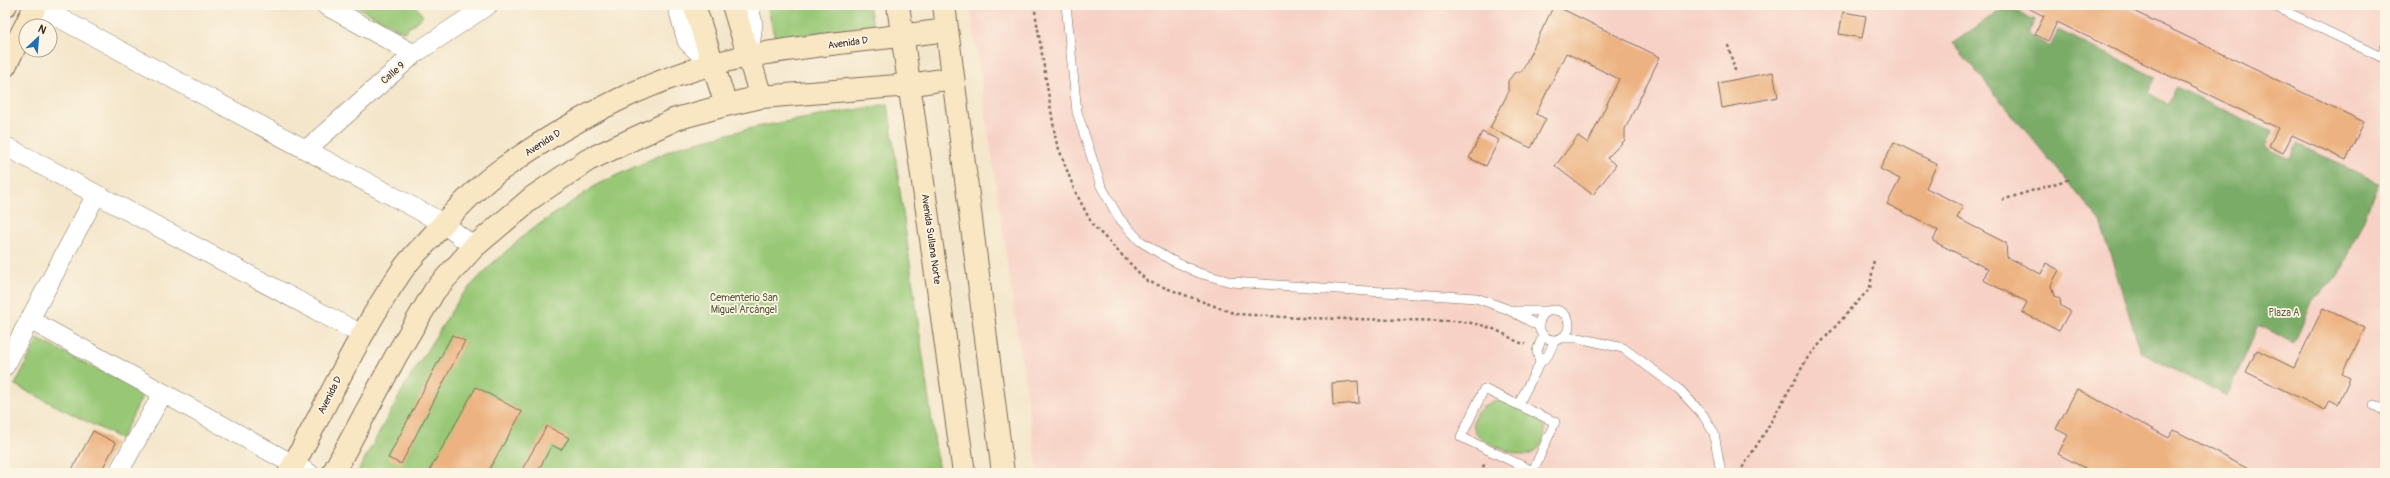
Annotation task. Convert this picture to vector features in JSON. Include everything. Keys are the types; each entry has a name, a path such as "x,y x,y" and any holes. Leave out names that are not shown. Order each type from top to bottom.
{"main road":[{"path":"5,66 36,5"},
{"path":"694,5 712,66 726,105"},
{"path":"733,5 761,98"},
{"name":"Avenida Sullana Norte","path":"898,5 964,473"},
{"path":"944,5 1003,473"},
{"name":"Avenida D","path":"297,470 361,334 402,270 443,223 500,170 572,124 616,101 662,82 712,66 748,56 947,30"},
{"path":"333,473 396,356 435,290 474,247 533,197 588,160 676,119 726,105 761,98 909,84 953,78"}],"street":[{"path":"36,5 443,223 474,247"},
{"path":"325,5 414,54"},
{"name":"Calle 9","path":"306,150 414,54 488,5"},
{"path":"677,5 687,41 712,66"},
{"path":"748,5 753,23 748,56"},
{"path":"5,146 361,334"},
{"path":"5,366 96,195"},
{"path":"30,320 163,393 297,470"},
{"path":"118,473 163,393"}],"lane":[{"path":"1066,5 1077,112 1101,186 1119,218 1140,241 1171,260 1199,273 1231,282 1476,298 1507,309 1539,326 1543,335 1537,351 1540,363"},
{"path":"2272,5 2381,56 2385,48"},
{"path":"1507,309 1536,312 1551,311 1563,314 1572,327 1587,341"},
{"path":"1539,326 1542,316 1551,311"},
{"path":"1518,405 1540,363 1569,328 1567,318"},
{"path":"1543,335 1559,339 1587,341 1623,348 1679,389 1703,414 1714,433 1721,473"},
{"path":"1484,389 1518,405 1555,422 1533,471 1461,437 1484,389"},
{"path":"2374,406 2385,411"}],"path":[{"path":"1034,5 1056,141 1074,189 1092,224 1108,243 1147,281 1236,314 1308,318 1456,321 1476,324 1500,332 1519,343 1540,345"},
{"path":"1728,45 1736,74"},
{"path":"2002,200 2070,179"},
{"path":"1739,473 1764,434 1808,357 1870,288 1874,259"}],"shaded area":[{"path":"970,5 2385,5 2385,473 1038,473"}],"green space":[{"path":"353,5 415,5 423,16 404,32"},
{"path":"767,5 869,5 873,25 775,39"},
{"name":"Plaza A","path":"2006,6 2035,20 2028,34 2050,46 2058,30 2155,77 2148,93 2168,104 2176,87 2272,132 2265,147 2290,159 2297,144 2379,183 2340,274 2313,301 2294,343 2259,325 2227,396 2141,353 2100,221 1953,43"},
{"name":"Cementerio San Miguel Arcángel","path":"888,104 939,473 357,473 407,382 461,296 493,263 528,232 598,184 677,147 756,127"},
{"path":"38,339 144,393 121,439 15,385"},
{"path":"1497,401 1526,411 1540,420 1545,431 1539,448 1529,454 1523,455 1513,453 1492,445 1478,435 1474,429 1474,418 1486,405"}],"building":[{"path":"1554,5 1660,57 1625,129 1625,140 1607,158 1616,165 1593,195 1555,166 1578,136 1588,143 1619,79 1566,53 1536,114 1546,119 1531,148 1490,128 1508,93 1508,81 1515,72 1522,71"},
{"path":"2022,5 2121,5 2364,122 2346,160 2292,135 2283,153 2269,146 2278,128 2057,22 2048,41 2035,34 2044,16"},
{"path":"1843,12 1866,16 1862,38 1839,34"},
{"path":"1773,72 1778,97 1722,108 1718,83"},
{"path":"1482,132 1499,140 1486,166 1469,158"},
{"path":"1894,142 1937,164 1926,188 1963,206 1957,218 2006,243 2007,257 2041,274 2046,263 2059,270 2051,285 2054,296 2060,299 2061,306 2070,311 2059,331 2022,312 2027,302 1983,280 1988,269 1933,241 1938,230 1887,204 1900,179 1880,169"},
{"path":"2323,308 2365,328 2342,374 2350,378 2338,404 2330,400 2325,410 2246,372 2257,350 2294,368"},
{"path":"452,335 465,341 401,464 388,458"},
{"path":"1358,381 1359,403 1333,405 1332,383"},
{"path":"476,387 522,412 487,473 428,473"},
{"path":"2077,389 2169,438 2174,430 2256,473 2094,473 2058,454 2068,435 2056,429"},
{"path":"547,426 569,438 561,450 552,445 537,473 520,473"},
{"path":"93,431 116,443 100,473 70,473"}]}
